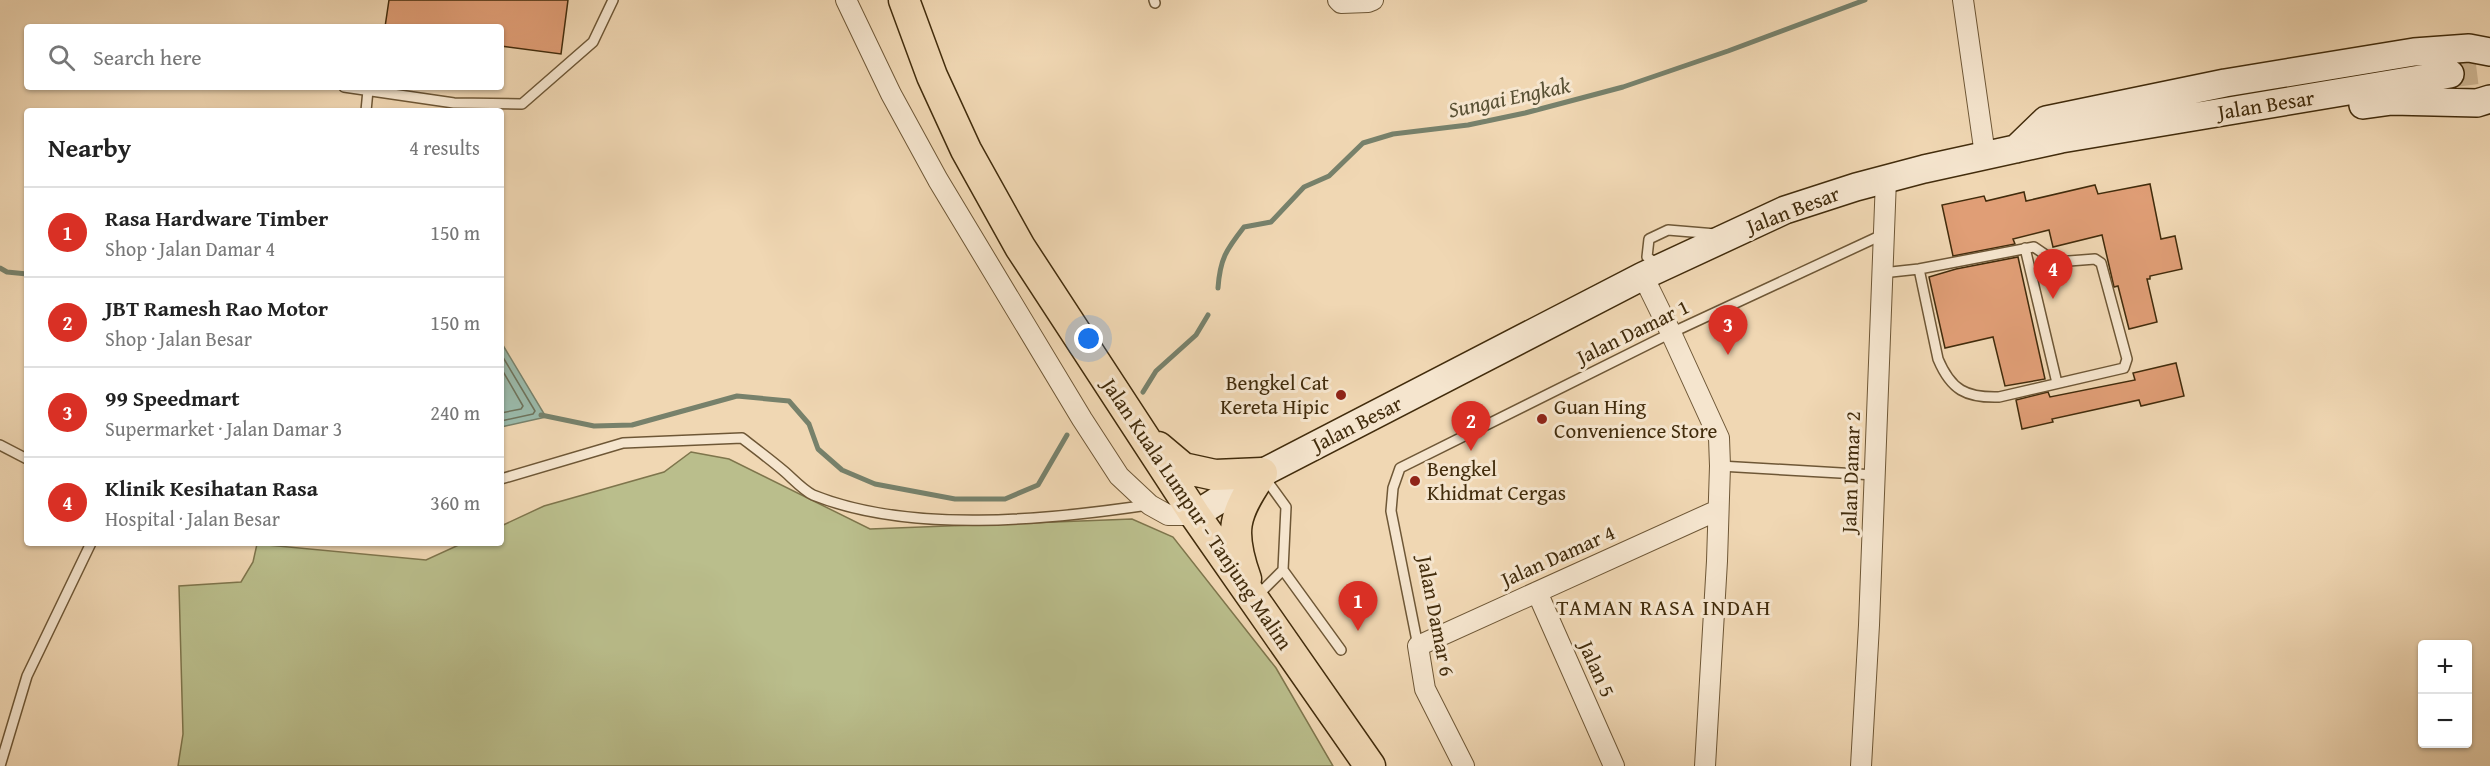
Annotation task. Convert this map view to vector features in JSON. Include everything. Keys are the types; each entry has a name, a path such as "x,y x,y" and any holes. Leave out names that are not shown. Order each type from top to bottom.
{"main road":[{"name":"Jalan Kuala Lumpur - Tanjung Malim","path":"904,0 932,76 966,150 1020,247 1195,515 1370,766"},
{"path":"2016,149 2046,120 2057,117 2225,83 2414,52 2469,48 2490,52"},
{"name":"Jalan Besar","path":"1195,515 1262,473 1653,272 1785,210 1886,179 2061,139 2450,74"},
{"path":"2016,149 2054,157 2301,113 2392,101 2478,104 2490,99"},
{"path":"1140,431 1183,468 1215,475 1262,473"},
{"path":"1253,599 1240,563 1237,516 1246,496 1262,473"}],"street":[{"path":"846,0 891,94 938,180 1082,420 1119,476 1150,505 1168,515 1195,515"},
{"path":"1339,1 1368,3 1373,0"},
{"path":"1963,0 1985,155"},
{"name":"Jalan Damar 2","path":"1861,766 1886,179"},
{"path":"1653,272 1671,333 1719,438 1720,466 1705,766"},
{"name":"Jalan Damar 4","path":"1418,646 1718,510"},
{"name":"Jalan 5","path":"1537,592 1614,766"},
{"name":"Jalan Damar 6","path":"1418,646 1425,688 1464,766"}],"lane":[{"path":"366,108 368,90 454,103 522,104 593,42 613,0"},
{"name":"Jalan Damar 1","path":"1400,468 1671,333 1884,234"},
{"path":"1882,273 1919,269 2025,248 2038,248 2056,262 2098,260 2127,358 2124,368 1999,397 1981,398 1954,386 1938,359 1919,269"},
{"path":"2025,248 2057,383"},
{"path":"504,478 623,442 742,438 811,494 852,506 900,515 962,519 1032,519 1150,505"},
{"path":"0,445 24,457"},
{"path":"1720,466 1875,475"},
{"name":"Jalan Damar 6","path":"1400,468 1393,488 1391,511 1418,646"},
{"path":"1262,473 1286,507 1283,570 1341,650"},
{"path":"0,766 27,676 90,546"},
{"path":"1253,599 1283,570"}],"green space":[{"path":"691,452 729,459 870,529 1132,519 1173,537 1276,668 1333,766 178,766 183,734 179,586 241,582 253,562 257,546 426,560 456,546 504,546 504,525 544,506 664,472"}],"water":[{"path":"504,347 546,417 504,426"}],"building":[{"path":"389,0 568,0 561,54 504,46 504,24 385,24"},
{"path":"2150,184 2161,239 2175,236 2182,269 2150,276 2150,279 2147,279 2157,322 2129,329 2118,286 2114,287 2102,235 2053,247 2049,230 2013,239 2015,244 1953,256 1942,205 1984,196 1986,201 2024,192 2026,201 2095,185 2098,194"},
{"path":"2018,257 2045,379 2005,386 1993,337 1945,348 1929,277 1956,269"},
{"path":"2176,363 2184,396 2141,406 2139,400 2052,419 2053,422 2022,429 2016,400 2048,392 2050,397 2135,380 2133,373"}],"waterway":[{"name":"Sungai Engkak","path":"1218,288 1220,269 1225,255 1244,227 1271,222 1304,187 1329,176 1363,143 1393,134 1468,125 1525,113 1623,87 1865,0"},
{"name":"Sungai Engkak","path":"0,268 7,272 24,274"},
{"name":"Sungai Engkak","path":"1143,392 1156,371 1196,335 1208,315"},
{"name":"Sungai Engkak","path":"541,415 594,426 632,425 737,396 789,401 809,424 818,449 842,470 875,484 955,499 1005,499 1038,485 1067,435"}],"tunnel":[{"path":"2450,74 2490,69"}],"place":[{"name":"Klinik Kesihatan Rasa","path":"2053,299"},
{"name":"99 Speedmart","path":"1728,355"},
{"name":"Bengkel Cat Kereta Hipic","path":"1341,395"},
{"name":"Guan Hing Convenience Store","path":"1542,419"},
{"name":"JBT Ramesh Rao Motor","path":"1471,451"},
{"name":"Bengkel Khidmat Cergas","path":"1415,481"},
{"name":"Rasa Hardware Timber","path":"1358,631"}],"district":[{"name":"TAMAN RASA INDAH","path":"1664,607"}]}
